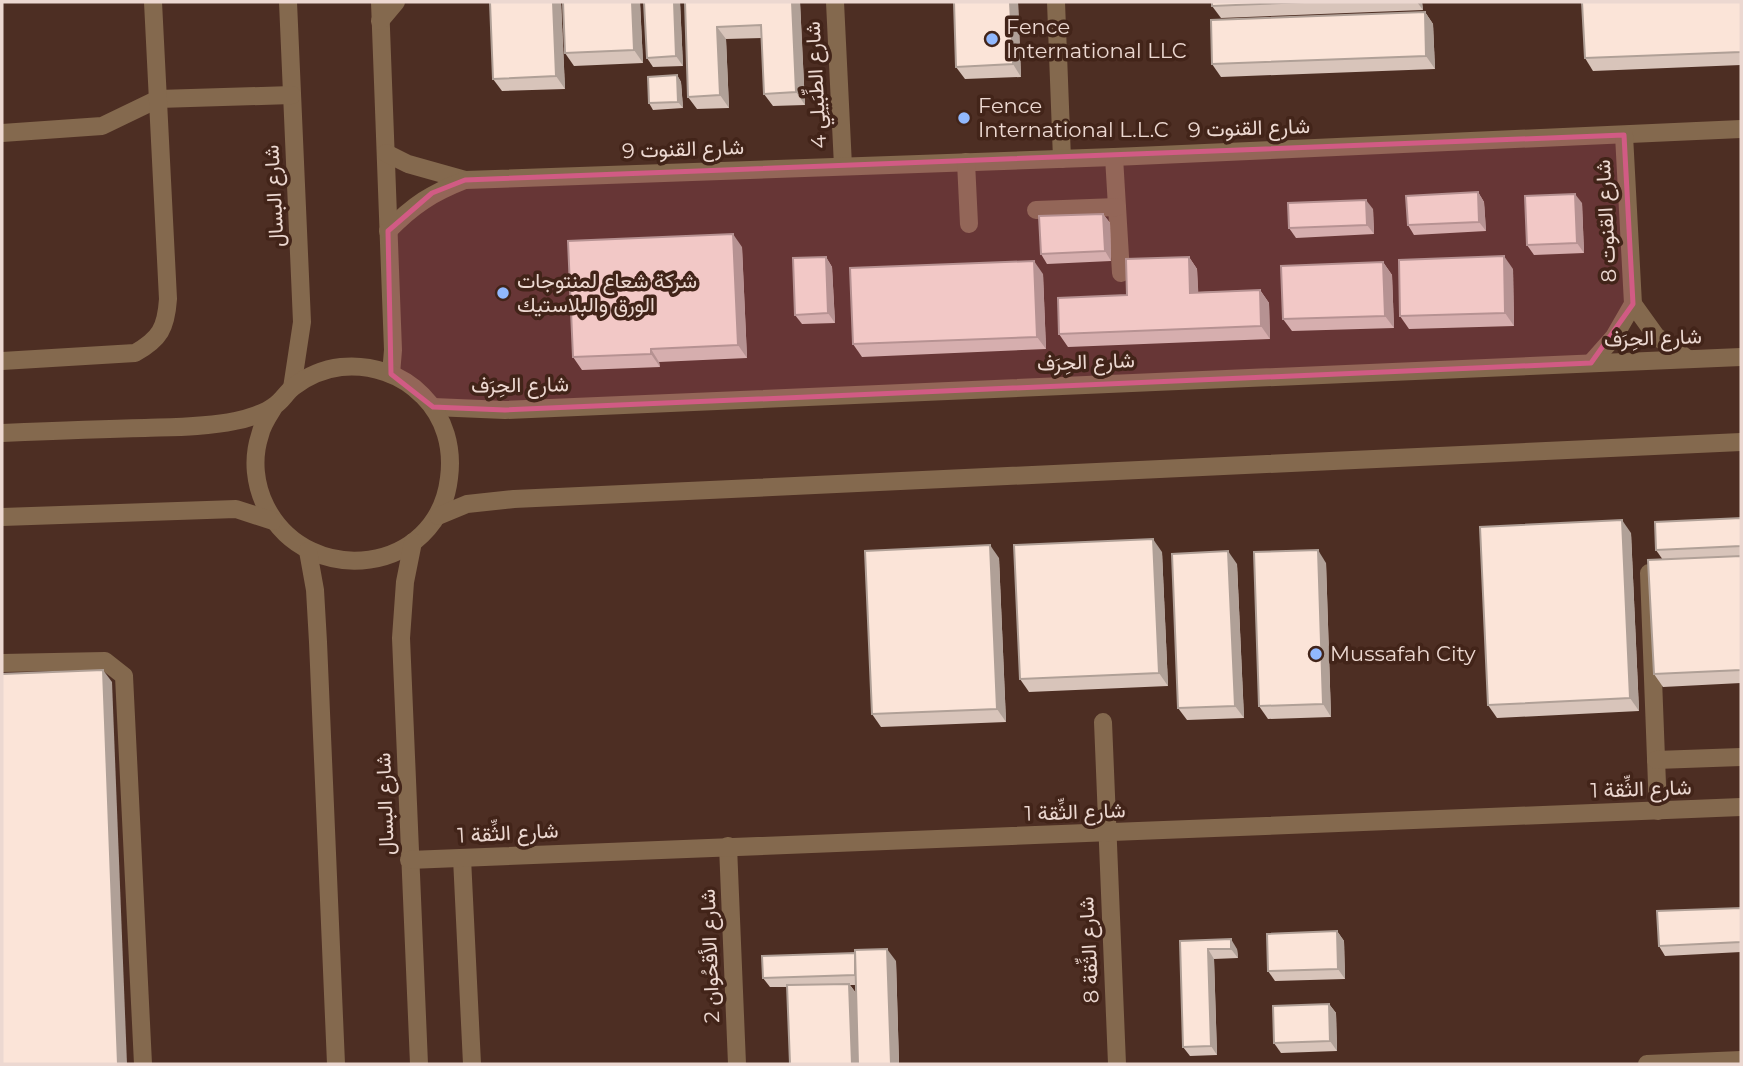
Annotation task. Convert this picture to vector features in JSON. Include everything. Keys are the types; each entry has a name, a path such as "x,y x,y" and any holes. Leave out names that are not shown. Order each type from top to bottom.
{"street":[{"path":"2,361 135,353 149,345 161,333 167,318 168,299 153,2"},
{"name":"شارع البسال","path":"288,2 302,321 292,388"},
{"path":"380,2 393,351 391,374"},
{"path":"380,21 396,2"},
{"name":"شارع الطِّبَيلِي 4","path":"835,2 843,166"},
{"path":"1056,2 1062,159"},
{"path":"2,133 102,126 158,99 292,95"},
{"name":"شارع القنوت 9","path":"386,153 408,164 465,180 1114,157 1741,129"},
{"name":"شارع القنوت 8","path":"1624,135 1633,304 1656,336 1688,359"},
{"path":"1114,157 1121,273"},
{"path":"966,162 969,224"},
{"name":"شارع القنوت 9","path":"388,231 407,210 432,194 465,180"},
{"path":"1036,211 1117,207"},
{"name":"شارع القنوت 8","path":"1591,363 1614,337 1633,304"},
{"name":"شارع الحِرَف","path":"433,407 505,410 1741,357"},
{"path":"365,367 391,374 414,388 433,407 447,433 452,461 448,490 438,516 413,542 394,553 373,560 351,562 329,559 308,551 289,538 274,521 260,494 255,464 260,434 274,407 292,388 314,374 339,368 365,367"},
{"path":"2,433 194,426 236,421 274,407"},
{"path":"438,516 467,504 513,499 1741,442"},
{"path":"2,517 236,509 274,521"},
{"name":"شارع البسال","path":"413,542 405,583 401,638 419,1064"},
{"path":"308,551 315,590 318,642 336,1064"},
{"path":"1649,573 1658,811"},
{"path":"2,663 105,661 124,676 143,1064"},
{"name":"شارع الثِّقة 8","path":"1104,722 1117,1064"},
{"path":"1656,760 1741,757"},
{"name":"شارع الثِّقة 1","path":"410,860 1741,807"},
{"name":"شارع الأقحُوان 2","path":"728,846 737,1064"},
{"path":"462,858 472,1064"},
{"path":"1647,1064 1741,1060"}],"highlighted area":[{"path":"1624,135 1633,304 1591,363 505,410 433,407 391,374 388,231 432,193 465,180"}],"building":[{"path":"490,2 553,2 556,76 493,79"},
{"path":"563,2 632,2 634,50 565,53"},
{"path":"644,2 674,2 676,56 647,58"},
{"path":"685,2 792,2 796,92 764,94 761,25 717,27 720,95 688,97"},
{"name":"Fence International LLC","path":"954,2 1010,2 1013,64 956,67"},
{"path":"1212,2 1304,2 1212,6"},
{"path":"1582,2 1741,2 1741,52 1585,58"},
{"path":"1425,12 1426,56 1212,64 1211,20"},
{"path":"677,75 678,102 649,103 648,77"},
{"path":"1478,192 1479,222 1408,225 1406,196"},
{"path":"1575,194 1577,243 1527,245 1525,196"},
{"path":"1366,200 1367,225 1289,228 1288,203"},
{"path":"1103,214 1105,251 1041,254 1039,216"},
{"path":"733,234 738,345 651,349 651,354 573,357 568,241"},
{"path":"1504,256 1505,313 1400,316 1399,260"},
{"path":"826,257 828,313 795,315 793,258"},
{"path":"1189,257 1190,293 1260,290 1261,326 1059,334 1058,298 1127,295 1126,259"},
{"path":"1034,261 1037,337 853,344 850,268"},
{"path":"1383,262 1385,316 1283,319 1281,266"},
{"path":"1741,518 1741,546 1656,550 1655,522"},
{"path":"1622,520 1630,698 1488,705 1480,527"},
{"path":"1153,539 1159,673 1020,679 1014,545"},
{"path":"990,545 997,709 872,714 865,551"},
{"path":"1318,550 1323,704 1259,706 1254,552"},
{"path":"1228,551 1235,706 1178,708 1172,554"},
{"path":"1741,556 1741,670 1654,674 1648,560"},
{"path":"103,670 118,1064 2,1064 2,674"},
{"path":"1741,908 1741,942 1659,946 1657,911"},
{"path":"1337,931 1338,969 1268,971 1267,934"},
{"path":"1231,939 1231,949 1208,949 1211,1046 1183,1047 1180,941"},
{"path":"887,949 891,1064 858,1064 855,950"},
{"path":"855,953 855,975 763,978 762,956"},
{"path":"849,984 852,1064 790,1064 787,985"},
{"path":"1329,1004 1330,1041 1274,1043 1273,1006"}],"place":[{"name":"Fence International LLC","path":"992,39"},
{"name":"Fence International L.L.C","path":"964,118"},
{"name":"شركة شعاع لمنتوجات الورق والبلاستيك","path":"503,293"},
{"name":"Mussafah City","path":"1316,654"}]}
